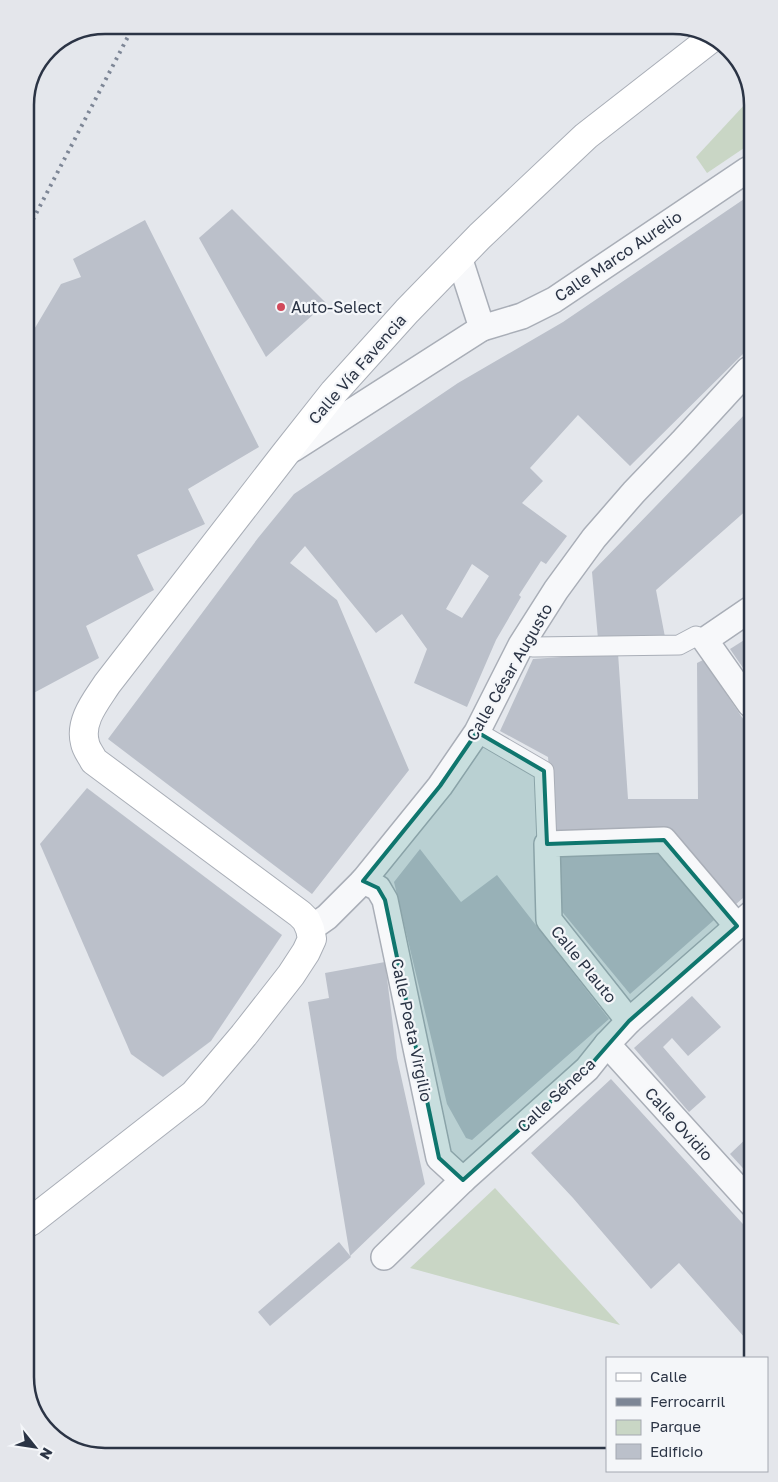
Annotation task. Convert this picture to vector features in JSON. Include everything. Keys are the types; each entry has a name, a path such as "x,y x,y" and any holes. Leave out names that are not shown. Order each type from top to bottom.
{"main road":[{"name":"Calle Vía Favencia","path":"310,929 306,920 300,914 94,761 85,743 83,727 92,707 107,684 285,454 334,392 407,311 459,257 586,136 707,42"},
{"path":"34,1219 194,1094 291,975 312,939 310,929"}],"street":[{"name":"Calle Marco Aurelio","path":"285,454 482,328 522,316 554,300 744,172"},
{"path":"459,257 482,328"},
{"name":"Calle César Augusto","path":"310,929 327,918 363,881 440,786 477,732 521,645 556,590 594,538 634,492 744,374"},
{"path":"706,640 744,613"},
{"path":"521,645 534,647 679,645 696,636 706,640 744,695"},
{"path":"477,732 544,771 547,844 664,840 744,920"},
{"name":"Calle Plauto","path":"547,844 549,920 629,1021"},
{"name":"Calle Poeta Virgilio","path":"363,881 378,888 385,900 439,1158 463,1180"},
{"name":"Calle Séneca","path":"384,1257 463,1180 587,1069 606,1044 629,1021 744,920"},
{"name":"Calle Ovidio","path":"606,1044 744,1195"}],"highlighted area":[{"path":"477,732 544,771 547,844 664,840 737,926 629,1021 587,1069 463,1180 439,1158 385,900 378,888 363,881 440,786"}],"green space":[{"path":"744,105 744,148 707,173 696,157"},
{"path":"495,1188 620,1325 410,1268"}],"building":[{"path":"744,199 744,353 630,466 578,415 530,468 543,481 522,503 567,536 546,564 541,561 519,595 521,597 496,640 467,707 414,683 427,649 402,614 376,633 305,546 290,563 337,600 409,770 312,894 108,739 258,538 294,494 458,383 563,322","holes":["472,564 489,576 462,618 446,609"]},
{"path":"232,209 326,303 266,357 199,238"},
{"path":"145,220 259,447 188,489 205,524 137,555 154,590 86,626 99,658 34,693 34,330 61,284 81,277 73,259"},
{"path":"744,415 744,512 656,590 665,637 598,639 592,572"},
{"path":"744,640 744,669 730,649"},
{"path":"618,653 628,799 698,799 697,663 703,660 744,720 744,897 735,905 667,827 554,832 548,757 500,731 533,659"},
{"path":"87,788 282,935 211,1041 163,1077 131,1054 40,844"},
{"path":"420,849 461,902 497,875 609,1019 472,1140 466,1138 447,1104 394,882"},
{"path":"659,852 714,920 630,994 559,908 556,857"},
{"path":"385,962 397,1058 425,1184 350,1256 308,1002 329,998 325,973"},
{"path":"692,996 721,1027 688,1056 672,1038 663,1047 706,1097 689,1112 634,1048"},
{"path":"611,1079 744,1225 744,1337 679,1263 651,1289 573,1198 531,1153"},
{"path":"744,1141 744,1169 730,1154"},
{"path":"339,1242 351,1257 270,1326 258,1312"}],"railway":[{"path":"34,218 129,34"}],"place":[{"name":"Auto-Select","path":"281,307"}]}
